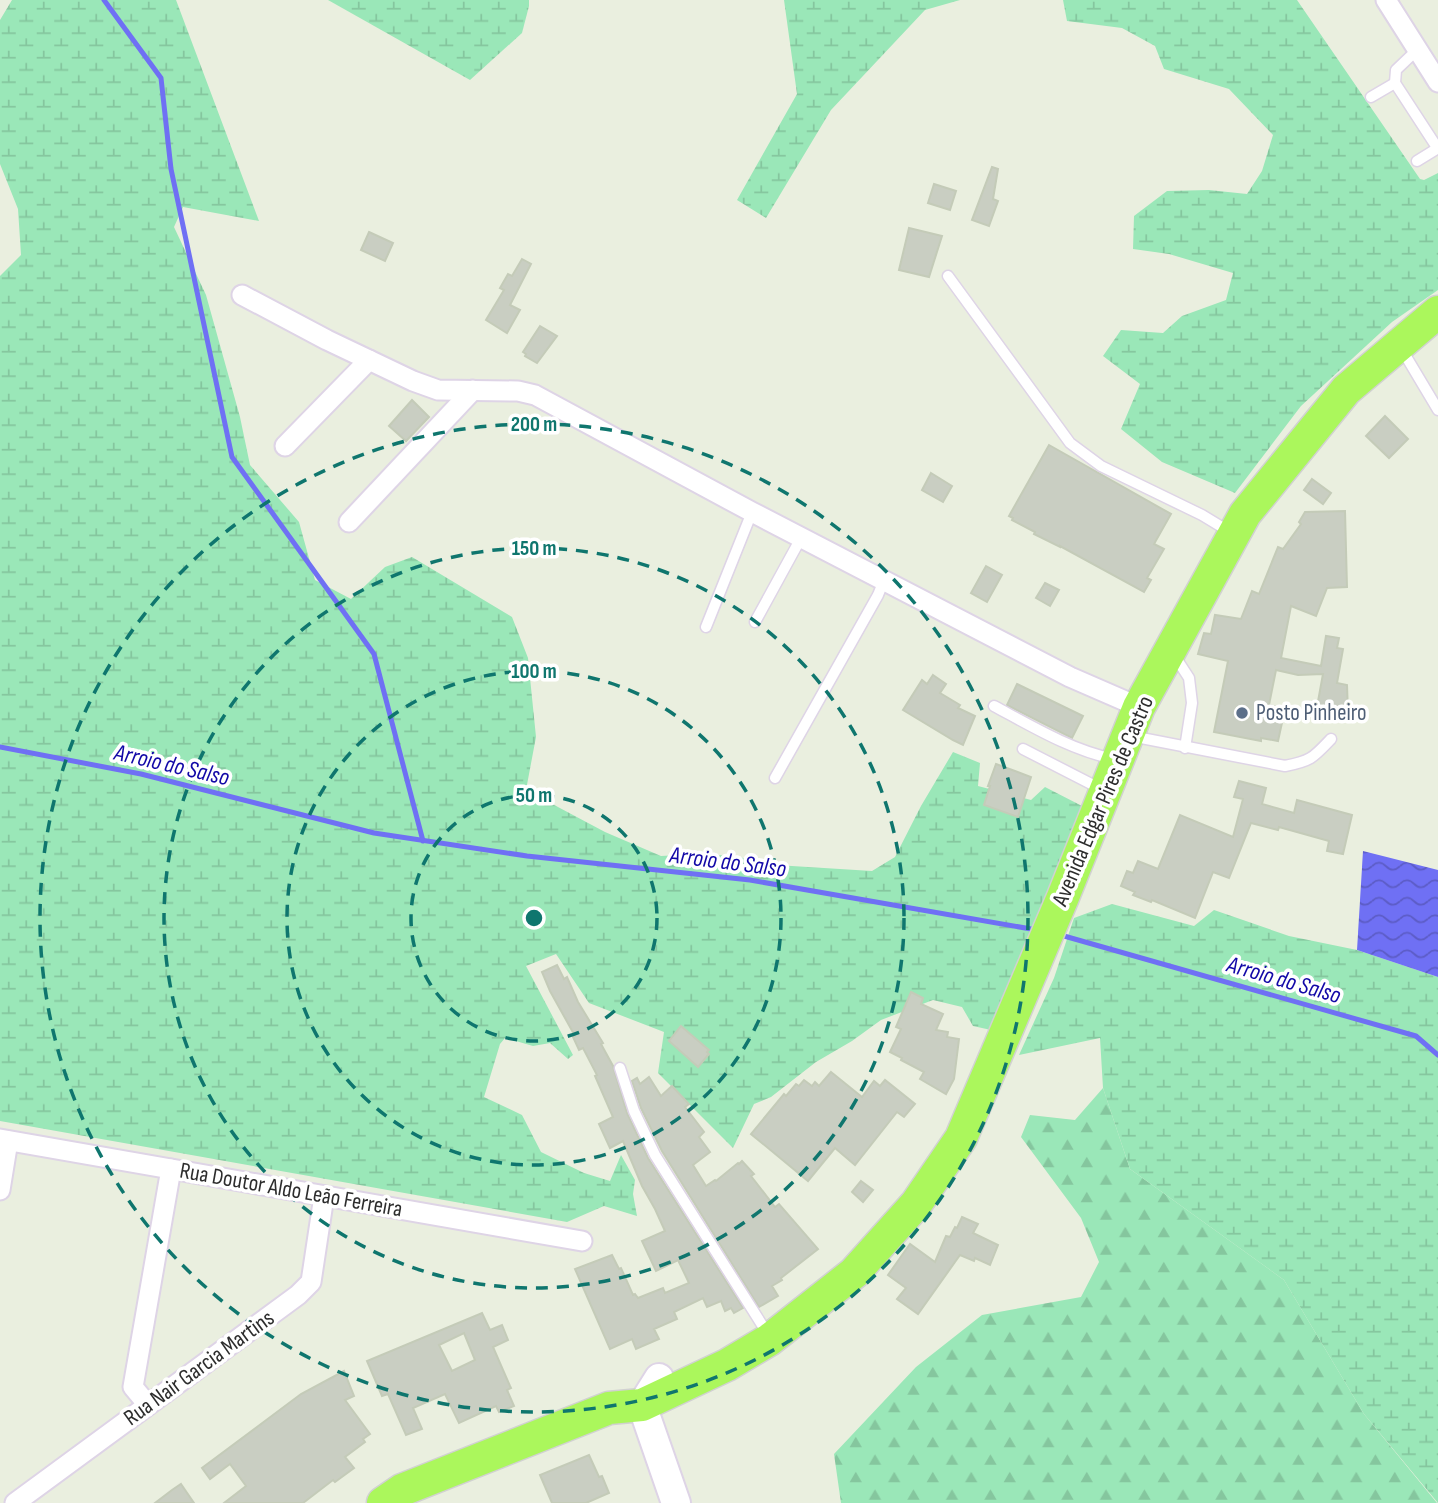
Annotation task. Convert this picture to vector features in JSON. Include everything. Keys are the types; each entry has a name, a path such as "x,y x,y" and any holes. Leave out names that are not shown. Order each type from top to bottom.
{"main road":[{"name":"Avenida Edgar Pires de Castro","path":"609,1408 642,1405 727,1365 769,1340 854,1273 916,1205 961,1138 1128,734 1170,650 1245,514 1346,390 1438,312"},
{"name":"Avenida Edgar Pires de Castro","path":"396,1499 609,1408 626,1394 764,1328 804,1312"}],"street":[{"path":"1386,0 1438,82"},
{"path":"242,295 412,381 438,390 518,391 535,395 697,484 1070,677 1128,734"},
{"path":"285,446 369,360"},
{"path":"349,522 473,390"},
{"path":"0,1190 4,1140"},
{"name":"Rua Doutor Aldo Leão Ferreira","path":"4,1140 582,1241"},
{"path":"148,1405 133,1387 171,1169"},
{"name":"Rua Nair Garcia Martins","path":"15,1503 298,1296 311,1282 324,1196"},
{"path":"659,1378 642,1405 676,1503"}],"lane":[{"path":"1417,50 1396,69 1395,83 1438,148 1417,161"},
{"path":"1371,97 1395,83"},
{"path":"948,276 1070,443 1101,466 1202,515 1234,534"},
{"path":"1399,345 1438,410"},
{"path":"706,627 752,512"},
{"path":"755,622 801,538"},
{"path":"775,778 884,580"},
{"path":"1170,650 1189,678 1192,703 1185,748"},
{"path":"994,706 1060,741 1100,756 1128,734 1185,748 1284,766 1314,758 1331,739"},
{"path":"1023,749 1105,792"},
{"path":"620,1068 634,1111 655,1155 764,1328"}],"green space":[{"path":"12,0 176,0 259,221 183,207 174,227 206,295 240,417 250,465 299,522 315,580 351,599 385,567 412,557 512,617 528,658 536,737 526,790 605,832 661,856 734,856 776,865 872,871 895,857 953,752 980,763 978,786 1031,800 1045,787 1082,806 991,1030 973,1026 962,1007 933,1000 881,1020 816,1062 771,1097 754,1104 733,1148 658,1073 664,1032 589,1003 556,954 526,966 573,1055 568,1059 550,1043 533,1046 505,1038 500,1044 484,1097 522,1115 541,1152 584,1173 610,1181 621,1155 635,1180 633,1194 637,1216 604,1206 567,1222 0,1121 0,276 21,255 18,209 0,164 0,20"},
{"path":"328,0 529,0 529,6 522,33 470,80"},
{"path":"784,0 960,0 925,10 831,110 766,218 737,200 797,94"},
{"path":"1063,0 1297,0 1420,179 1424,180 1438,173 1438,290 1392,322 1301,406 1235,493 1162,462 1121,429 1140,384 1103,356 1121,330 1163,333 1182,316 1226,300 1233,273 1169,254 1133,249 1134,216 1167,191 1209,190 1247,194 1262,171 1273,135 1229,89 1164,69 1155,46 1122,28 1067,21"},
{"path":"1112,904 1194,926 1214,910 1289,936 1357,950 1438,977 1438,1503 1364,1414 1284,1280 1130,1169 1103,1088 1100,1038 1019,1055 1054,978 1074,918"},
{"path":"1103,1088 1130,1169 1284,1280 1364,1414 1437,1503 841,1503 834,1454 916,1367 982,1315 1081,1297 1099,1262 1081,1218 1021,1137 1030,1115 1075,1120"}],"water":[{"path":"1363,851 1438,870 1438,977 1357,950"}],"building":[{"path":"992,167 998,169 993,199 998,201 989,226 972,220"},
{"path":"934,184 956,191 950,210 928,203"},
{"path":"909,228 942,236 929,277 899,270"},
{"path":"369,232 393,243 385,261 361,250"},
{"path":"522,259 531,264 510,305 520,310 507,333 486,320 504,290 500,288 508,274 512,276"},
{"path":"540,326 557,336 537,363 523,352"},
{"path":"412,400 429,417 406,441 389,426"},
{"path":"1385,416 1408,439 1389,458 1366,436"},
{"path":"1049,445 1171,514 1154,544 1164,549 1147,578 1151,580 1144,592 1034,534 1035,532 1009,516"},
{"path":"931,473 952,486 943,502 922,490"},
{"path":"1312,479 1331,493 1323,504 1304,490"},
{"path":"1345,511 1347,587 1327,588 1316,616 1291,606 1281,658 1321,666 1326,636 1339,638 1337,648 1343,649 1337,683 1347,685 1348,713 1317,707 1323,674 1298,675 1276,670 1269,705 1285,709 1278,741 1261,738 1261,741 1214,732 1228,661 1198,654 1204,633 1211,634 1215,615 1241,619 1252,591 1259,594 1278,547 1283,549 1301,524 1299,522 1305,512"},
{"path":"986,566 1002,575 987,602 971,593"},
{"path":"1045,583 1059,590 1050,606 1036,598"},
{"path":"933,675 946,684 940,693 960,705 958,708 975,716 963,745 903,710 922,680 927,684"},
{"path":"1017,684 1083,716 1072,738 1007,705"},
{"path":"996,764 1031,777 1018,817 984,805"},
{"path":"1239,781 1266,788 1262,804 1294,813 1297,800 1352,815 1343,854 1327,851 1329,841 1279,827 1278,830 1251,823 1229,878 1213,872 1195,918 1133,895 1135,892 1121,886 1127,871 1133,873 1138,861 1158,869 1180,815 1233,837 1243,799 1234,797"},
{"path":"557,965 564,979 567,977 578,1002 603,1043 601,1044 613,1066 627,1113 648,1158 743,1308 734,1313 731,1308 725,1311 721,1301 707,1307 703,1298 674,1312 677,1319 654,1329 659,1339 636,1349 632,1339 610,1349 575,1269 612,1255 633,1295 638,1298 663,1288 665,1293 689,1283 678,1260 656,1271 642,1241 665,1231 623,1141 610,1148 599,1124 613,1117 595,1076 597,1075 583,1048 579,1050 573,1037 575,1036 542,972"},
{"path":"911,992 923,998 921,1004 943,1014 936,1030 948,1032 947,1037 959,1039 954,1079 946,1094 920,1079 924,1072 890,1052 901,1029 896,1027"},
{"path":"681,1026 709,1050 709,1054 698,1067 669,1041"},
{"path":"831,1072 862,1097 874,1081 880,1086 885,1080 915,1104 904,1117 897,1112 855,1165 835,1148 808,1181 751,1134 784,1094 786,1096 796,1084 799,1086 804,1080 812,1086 815,1082 819,1086"},
{"path":"649,1077 661,1096 672,1086 689,1104 685,1107 704,1132 699,1137 710,1152 693,1165 706,1186 742,1161 754,1174 751,1176 775,1207 779,1204 818,1249 772,1286 778,1296 759,1307 662,1151 641,1108 632,1081 637,1078 640,1084"},
{"path":"861,1181 873,1190 863,1202 852,1192"},
{"path":"962,1217 978,1224 973,1233 998,1245 990,1265 960,1255 918,1314 897,1299 906,1288 888,1275 910,1244 935,1262 946,1236 950,1237"},
{"path":"482,1313 490,1330 502,1325 508,1340 493,1347 511,1388 507,1390 514,1406 499,1412 496,1406 459,1423 445,1394 413,1408 422,1429 406,1435 388,1394 382,1396 367,1361","holes":["464,1333 475,1360 452,1371 439,1345"]},
{"path":"344,1371 354,1396 345,1400 370,1434 363,1439 365,1442 345,1457 354,1468 303,1503 224,1503 246,1486 230,1464 210,1479 202,1468 301,1394"},
{"path":"589,1455 609,1493 586,1503 552,1503 540,1475"},
{"path":"181,1484 194,1503 155,1503 172,1490"}],"waterway":[{"path":"104,0 161,78 171,169 232,457 374,654 423,841"},
{"name":"Arroio do Salso","path":"0,747 141,774 374,833 527,856 750,880 1037,930"},
{"name":"Arroio do Salso","path":"1057,934 1416,1036 1438,1055"}],"place":[{"name":"Posto Pinheiro","path":"1242,713"}]}
